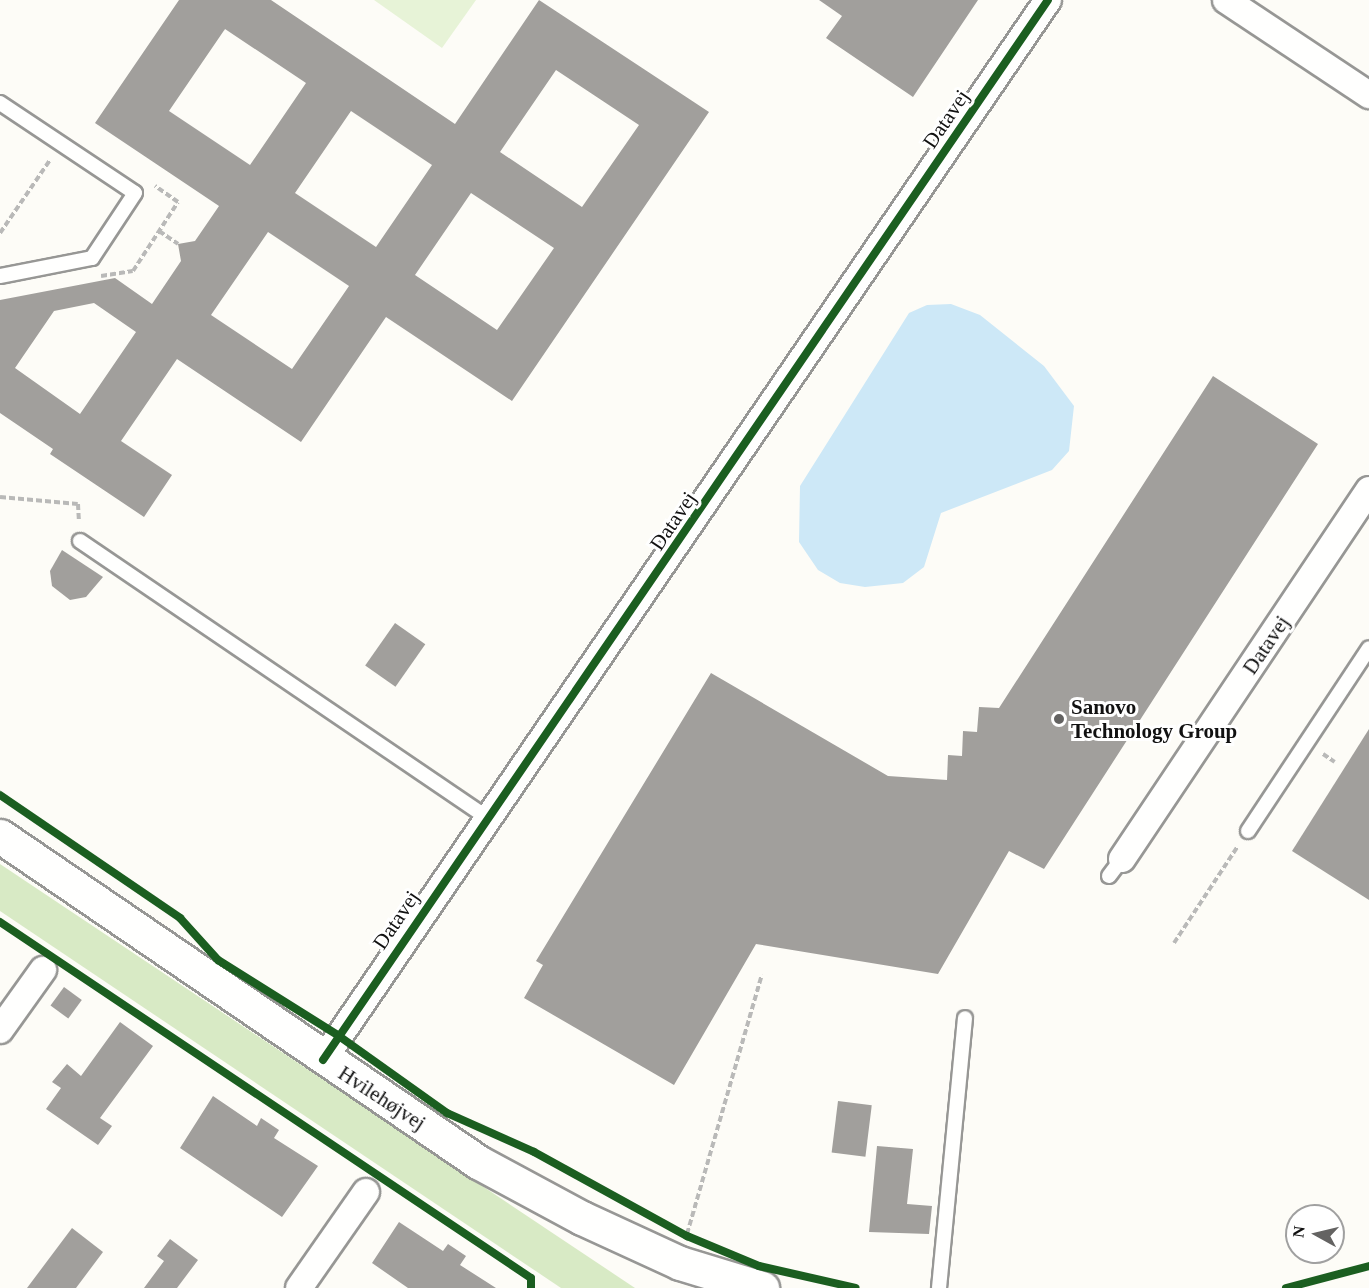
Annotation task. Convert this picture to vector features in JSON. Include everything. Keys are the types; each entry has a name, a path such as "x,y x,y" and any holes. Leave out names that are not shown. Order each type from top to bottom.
{"street":[{"name":"Datavej","path":"322,1060 1048,0"},
{"path":"1226,0 1369,95"},
{"name":"Datavej","path":"1116,867 1369,490"},
{"name":"Hvilehøjvej","path":"0,836 322,1060 478,1162 582,1218 680,1263 762,1288"},
{"path":"0,1030 43,970"},
{"path":"299,1288 366,1192"}],"lane":[{"path":"0,103 135,193 92,258 0,276"},
{"path":"80,541 488,818"},
{"path":"1248,831 1369,648"},
{"path":"939,1288 965,1017"}],"path":[{"path":"0,232 62,143"},
{"path":"88,279 133,271 178,202 149,183"},
{"path":"159,231 178,244"},
{"path":"0,497 78,504 80,541"},
{"path":"1174,943 1248,831"},
{"path":"687,1236 762,975"},
{"path":"676,1230 697,1240"}],"green space":[{"path":"374,0 476,0 442,48"},
{"path":"0,864 635,1288 561,1288 0,911"}],"water":[{"path":"951,304 980,315 1044,366 1074,406 1069,451 1052,470 941,513 924,567 903,583 865,587 840,583 818,570 799,542 800,486 909,313 927,305"}],"building":[{"path":"179,0 271,0 455,124 539,0 709,112 512,401 386,317 301,442 177,359 121,441 172,475 144,517 50,454 53,449 0,413 0,300 115,278 152,304 181,261 178,244 195,241 219,206 95,123","holes":["225,29 306,83 250,165 169,111","556,70 639,125 582,207 500,152","351,111 432,165 376,247 295,193","471,193 554,248 497,330 415,275","268,232 349,286 292,369 211,315","94,303 136,332 80,414 15,368 54,311"]},
{"path":"819,0 978,0 913,97 826,38 842,16"},
{"name":"Sanovo Technology Group","path":"1213,376 1318,444 1044,869 1009,851 938,974 756,944 674,1085 524,998 543,965 536,961 711,673 888,776 947,780 948,755 962,756 963,731 977,732 979,707 999,708"},
{"path":"62,550 103,577 86,597 70,600 52,586 50,571"},
{"path":"395,623 425,644 395,687 365,666"},
{"path":"1369,729 1369,900 1292,851"},
{"path":"64,987 82,1000 68,1019 50,1006"},
{"path":"120,1022 153,1046 100,1118 112,1126 98,1145 46,1109 61,1088 52,1082 67,1064 81,1076"},
{"path":"213,1096 257,1126 261,1118 279,1130 274,1138 318,1166 282,1217 180,1148"},
{"path":"838,1101 872,1105 865,1157 832,1153"},
{"path":"877,1146 913,1149 907,1204 932,1206 929,1234 869,1232"},
{"path":"399,1222 443,1251 448,1244 466,1256 460,1265 496,1288 408,1288 372,1263"},
{"path":"72,1228 103,1252 76,1288 27,1288"},
{"path":"170,1239 198,1260 177,1288 144,1288 164,1261 157,1256"}],"cycle path":[{"path":"323,1060 1048,0"},
{"path":"0,795 180,918 218,960 339,1036 447,1113 534,1152 687,1236 759,1266 856,1288"},
{"path":"0,922 531,1278 531,1288"},
{"path":"1286,1288 1369,1266"}],"place":[{"name":"Sanovo Technology Group","path":"1059,719"}]}
